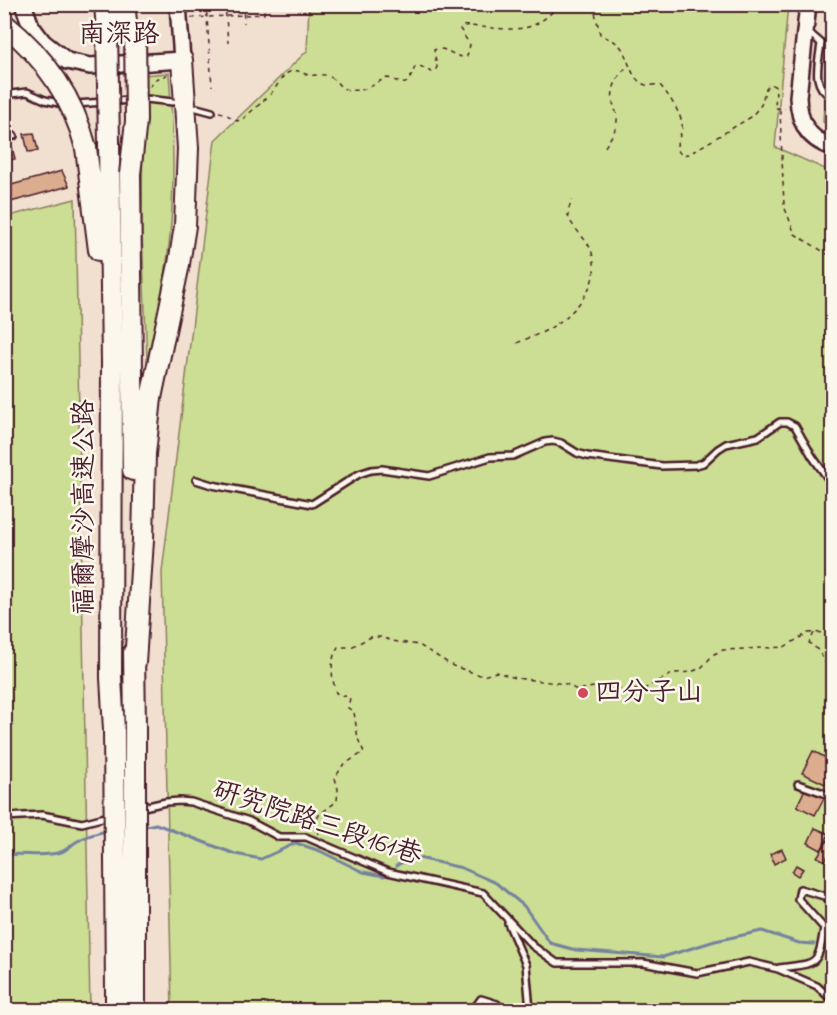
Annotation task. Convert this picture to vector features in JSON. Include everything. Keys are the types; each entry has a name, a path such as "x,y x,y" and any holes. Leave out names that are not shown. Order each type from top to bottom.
{"highway":[{"name":"福爾摩沙高速公路","path":"105,4 112,363 111,678 122,997 135,1011"},
{"path":"124,4 131,29"},
{"path":"131,29 135,4"},
{"path":"4,24 34,51 60,85 80,125 86,148 112,363"},
{"name":"福爾摩沙高速公路","path":"122,997 135,727 130,174 136,121 131,29"},
{"path":"135,663 143,540 145,454 151,398 185,226 188,148 182,60"}],"main road":[{"name":"南深路","path":"23,4 31,26 43,42 67,61 90,66 182,60 178,12"},
{"name":"南深路","path":"33,4 35,23 43,42"},
{"path":"808,4 798,96 799,110 805,129 819,143 832,147"}],"lane":[{"path":"805,30 821,43 817,78 819,86 832,97"},
{"path":"4,94 27,92 45,100 69,105 146,99 173,102"},
{"path":"197,108 212,111"},
{"path":"4,138 14,136"},
{"path":"196,480 312,504 359,474 371,470 382,469 429,476 490,457 513,456 545,442 553,441 561,442 577,453 587,456 662,466 696,465 704,463 726,444 758,437 780,422 787,422 795,426 812,456 832,484"},
{"path":"798,784 832,796"},
{"name":"研究院路三段161巷","path":"4,817 42,815 82,823 166,802 180,801 235,815 279,837 306,837 321,842 388,872 483,893 533,946 557,963 643,963 697,973 749,962 778,969 817,986 832,1000"},
{"path":"778,969 809,964 820,955 824,928 798,899 800,889 824,896 832,901"},
{"path":"507,918 526,965 530,1011"},
{"path":"473,1011 481,999 497,1004 503,1011"}],"path":[{"path":"206,4 212,86"},
{"path":"225,4 228,43"},
{"path":"243,4 244,23"},
{"path":"178,12 207,17 264,14 264,4"},
{"path":"212,111 224,113 237,121 243,120 290,71 299,70 307,75 325,74 331,77 339,87 349,90 370,89 380,80 388,78 402,84 407,83 411,80 415,67 420,66 432,72 435,71 437,67 434,50 446,49 456,56 462,58 467,56 470,45 460,29 462,26 506,29 531,27 542,23 560,4"},
{"path":"593,4 600,33 619,45 624,51 629,66 643,84 660,85 667,93 682,123 678,153 688,154 751,117 760,105 766,88 770,84 776,87 775,108 799,110"},
{"path":"146,99 156,79 174,73 182,60"},
{"path":"605,147 616,129 617,122 612,99 613,90 621,72 629,66"},
{"path":"780,109 784,206 795,234 832,257"},
{"path":"518,343 554,326 573,311 592,282 595,270 590,248 567,214 572,200"},
{"path":"814,632 809,644 818,649 826,666 832,670"},
{"path":"321,842 321,835 314,825 319,815 336,801 338,789 335,778 343,765 364,752 358,739 354,712 348,708 350,698 336,693 332,680 333,654 338,647 351,647 370,637 382,637 419,645 453,666 483,676 496,672 516,678 566,684 577,690 594,687 630,690 644,689 674,673 692,672 701,668 710,657 723,650 783,647 808,633 832,632"}],"green space":[{"path":"309,5 788,5 775,147 832,172 832,1010 172,1010 162,572 215,140 307,51"},
{"path":"829,5 832,5 832,126 823,122"},
{"path":"169,73 173,149 171,224 163,286 147,361 142,232 143,75"},
{"path":"75,199 90,1010 5,1010 4,880 8,875 4,867 5,217"}],"building":[{"path":"34,133 38,151 28,152 24,134"},
{"path":"12,147 15,159 9,160 4,153 4,148"},
{"path":"62,171 69,186 7,203 4,187"},
{"path":"813,751 832,761 832,768 825,784 802,773"},
{"path":"806,787 825,796 815,815 797,806"},
{"path":"815,828 829,834 821,850 808,843"},
{"path":"830,837 832,849 825,861 817,857"},
{"path":"782,849 786,858 774,864 770,854"},
{"path":"796,865 803,869 798,876 792,872"}],"waterway":[{"path":"141,827 156,824 235,854 261,859 296,843 320,851 363,872 384,876"},
{"path":"4,855 54,854 84,838 107,831"},
{"path":"396,866 419,858 462,868 496,883 524,906 550,943 576,950 663,957 715,941 762,931 799,943 814,944"}],"place":[{"name":"四分子山","path":"583,693"}]}
